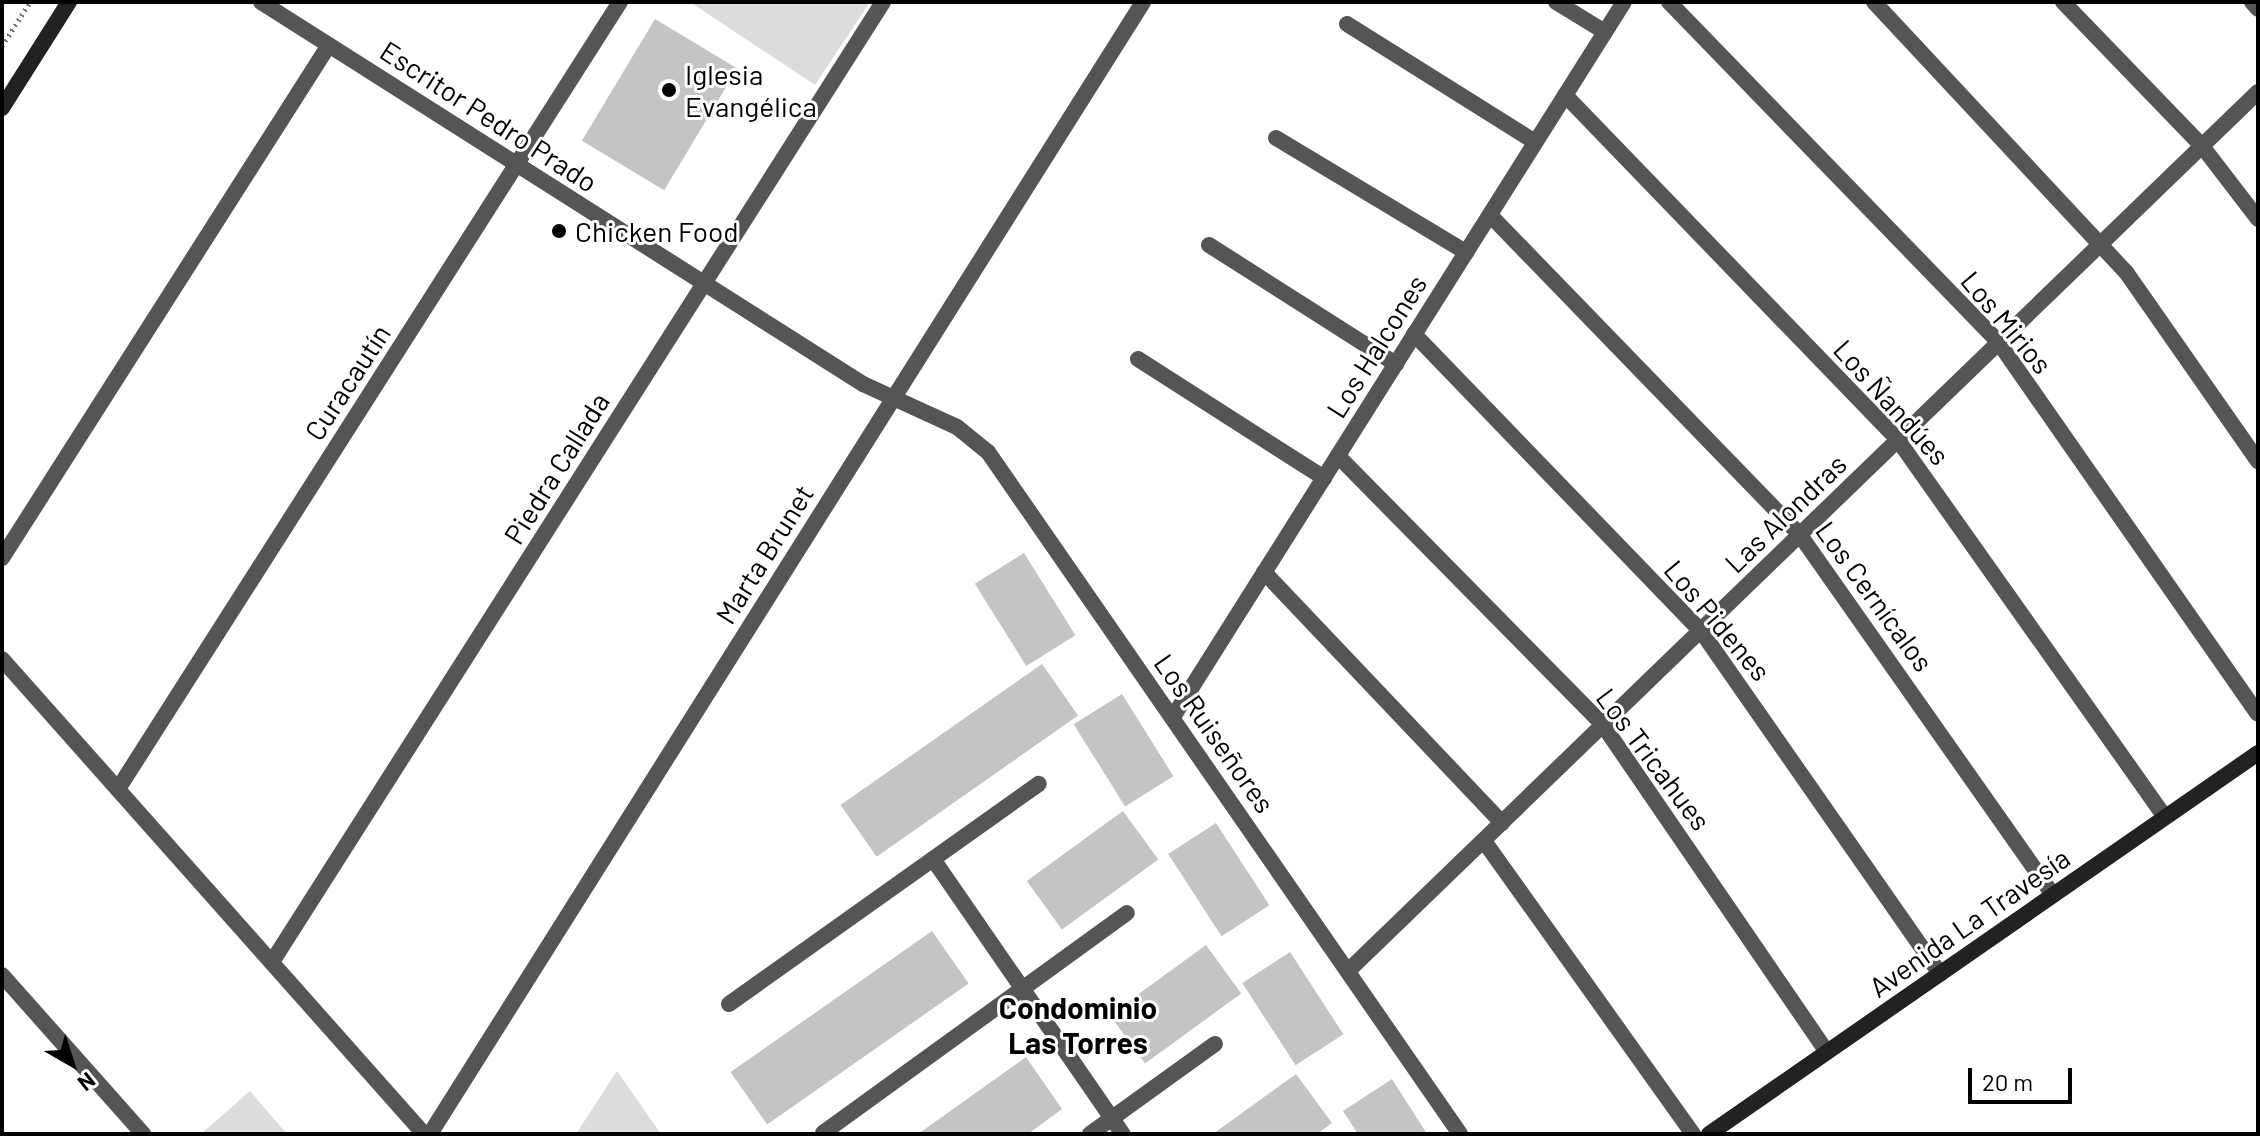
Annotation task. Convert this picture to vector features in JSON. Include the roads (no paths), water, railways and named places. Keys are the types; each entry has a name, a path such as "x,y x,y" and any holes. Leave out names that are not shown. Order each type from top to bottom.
{"street":[{"path":"2,108 69,2"},
{"name":"Escritor Pedro Prado","path":"261,2 893,399"},
{"name":"Curacautín","path":"118,789 620,2"},
{"name":"Piedra Callada","path":"272,962 883,2"},
{"name":"Marta Brunet","path":"427,1134 1143,2"},
{"path":"1556,2 1605,32"},
{"name":"Los Halcones","path":"1173,717 1624,2"},
{"name":"Los Mirios","path":"1669,2 1999,343 2258,714"},
{"path":"1874,2 2101,244 2258,461"},
{"path":"2063,2 2202,146 2258,219"},
{"path":"2252,2 2258,9"},
{"path":"1347,24 1535,142"},
{"path":"2,558 329,45"},
{"name":"Las Alondras","path":"1348,971 2258,92"},
{"name":"Los Ñandúes","path":"1565,95 1898,440 2165,817"},
{"path":"1276,138 1466,252"},
{"name":"Los Cernícalos","path":"1490,215 1800,535 2053,895"},
{"path":"1209,245 1396,364"},
{"name":"Los Pidenes","path":"1414,334 1701,631 1940,974"},
{"path":"1138,359 1324,478"},
{"name":"Los Ruiseñores","path":"893,399 957,427 988,452 1460,1134"},
{"name":"Los Tricahues","path":"1338,456 1603,725 1827,1052"},
{"path":"1264,572 1502,823"},
{"path":"2,659 427,1134"},
{"name":"Avenida La Travesía","path":"1709,1134 2258,753"},
{"path":"729,1004 1039,784"},
{"path":"1484,841 1693,1134"},
{"path":"933,859 1123,1134"},
{"path":"823,1133 1127,913"},
{"path":"2,975 143,1134"},
{"path":"1090,1134 1215,1044"}],"place":[{"name":"Iglesia Evangélica","path":"669,90"},
{"name":"Chicken Food","path":"559,231"}],"district":[{"name":"Condominio Las Torres","path":"1078,1024"}]}
